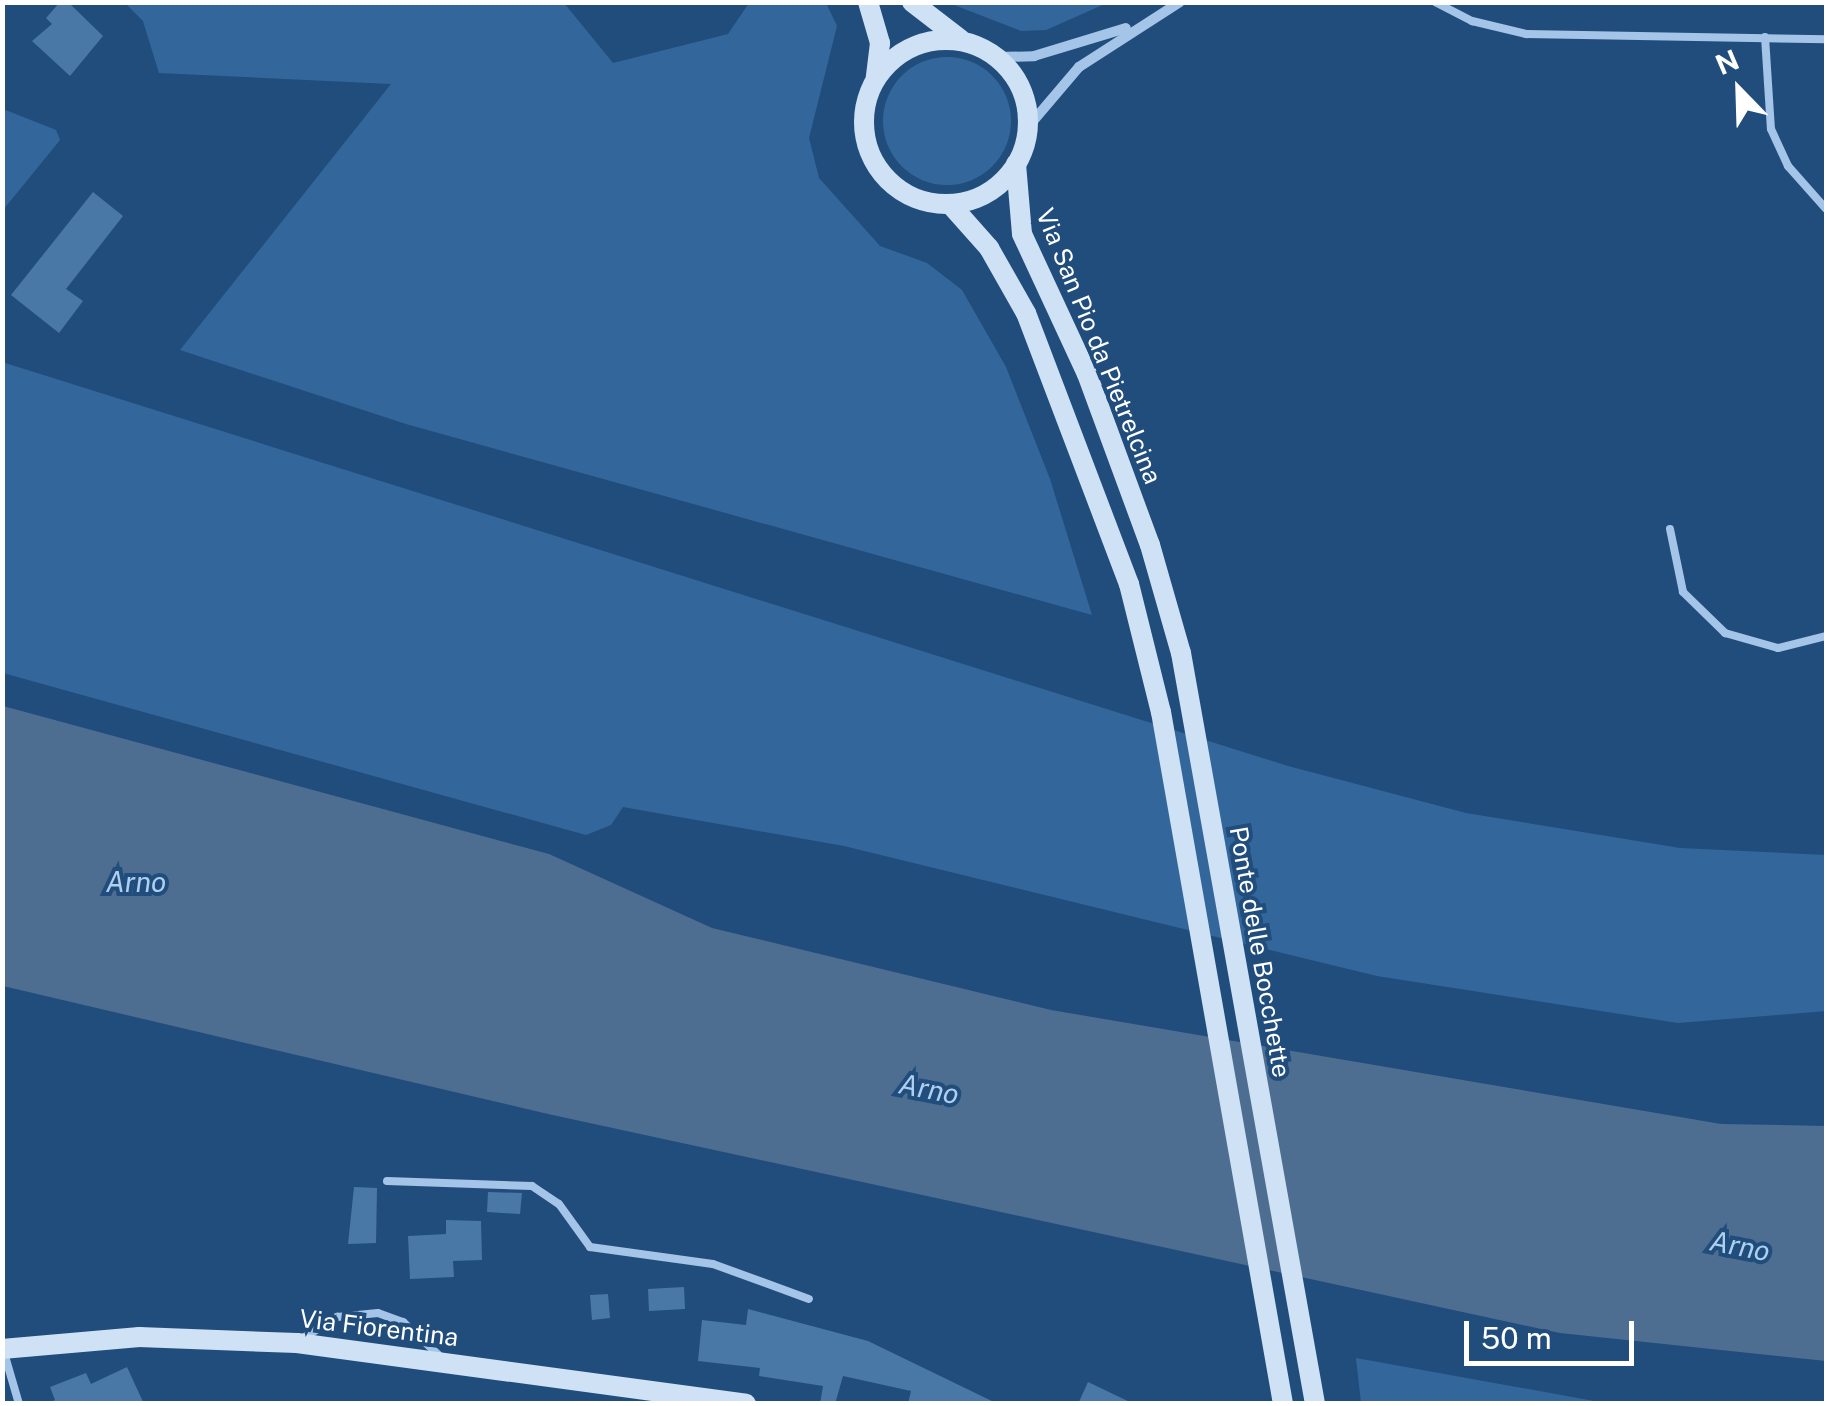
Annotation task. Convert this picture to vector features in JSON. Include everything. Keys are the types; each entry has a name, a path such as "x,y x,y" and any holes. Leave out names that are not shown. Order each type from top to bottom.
{"main road":[{"path":"868,2 880,43 876,78 863,127 874,164 901,192 950,204 988,192 1016,164 1028,127 1016,80 995,56 966,42 912,2"},
{"path":"876,78 916,46 966,42"},
{"name":"Via San Pio da Pietrelcina","path":"1016,164 1022,234 1087,374 1150,545"},
{"path":"950,204 988,248 1026,313 1120,556 1160,712 1283,1404"},
{"name":"Ponte delle Bocchette","path":"1150,545 1184,668 1316,1404"},
{"name":"Via Fiorentina","path":"3,1349 140,1337 297,1343 746,1404"}],"street":[{"path":"1028,127 1061,82 1142,23 1180,2"},
{"path":"995,56 1054,52 1142,23"}],"lane":[{"path":"1439,4 1526,34 1826,39"},
{"path":"1765,38 1771,129 1788,166 1826,209"},
{"path":"1670,530 1683,592 1725,633 1778,648 1826,636"},
{"path":"387,1181 532,1186 559,1204 590,1247 713,1264 809,1299"},
{"path":"297,1343 337,1317 378,1313 403,1322 445,1361"},
{"path":"3,1349 19,1404"}],"shaded area":[{"path":"125,3 564,3 613,63 728,34 749,3 826,3 837,26 809,138 819,178 880,246 927,263 962,290 1006,367 1050,479 1092,615 406,424 180,350 391,84 159,73 143,21"},
{"path":"949,3 1107,3 1046,30 1021,31"},
{"path":"947,57 971,62 992,76 1006,97 1011,121 1006,145 992,166 971,180 947,185 923,180 902,166 888,145 883,121 888,97 902,76 923,62"},
{"path":"3,109 56,130 60,140 3,210"},
{"path":"2,362 1288,766 1466,813 1680,848 1826,855 1826,1011 1678,1023 1377,976 844,846 623,807 611,825 586,835 3,673"},
{"path":"1356,1358 1605,1403 1361,1403"}],"water":[{"name":"Arno","path":"3,706 549,854 712,928 1051,1010 1721,1124 1826,1126 1826,1361 1560,1333 548,1114 3,986"}],"building":[{"path":"60,2 68,2 103,36 70,76 32,41 52,24 46,18"},
{"path":"93,192 123,216 66,289 83,301 59,333 11,295"},
{"path":"354,1187 377,1188 376,1243 348,1244"},
{"path":"488,1192 522,1193 520,1214 487,1212"},
{"path":"446,1220 481,1221 482,1260 453,1261 454,1277 410,1279 408,1236 446,1234"},
{"path":"684,1287 685,1309 649,1311 648,1289"},
{"path":"608,1294 610,1318 592,1320 590,1295"},
{"path":"748,1309 868,1341 998,1404 908,1404 911,1391 843,1376 835,1404 820,1404 823,1386 759,1376 760,1368 698,1361 702,1320 746,1325"},
{"path":"127,1367 144,1404 48,1404 55,1400 50,1387 86,1373 91,1384"},
{"path":"1088,1382 1134,1404 1078,1404"}]}
